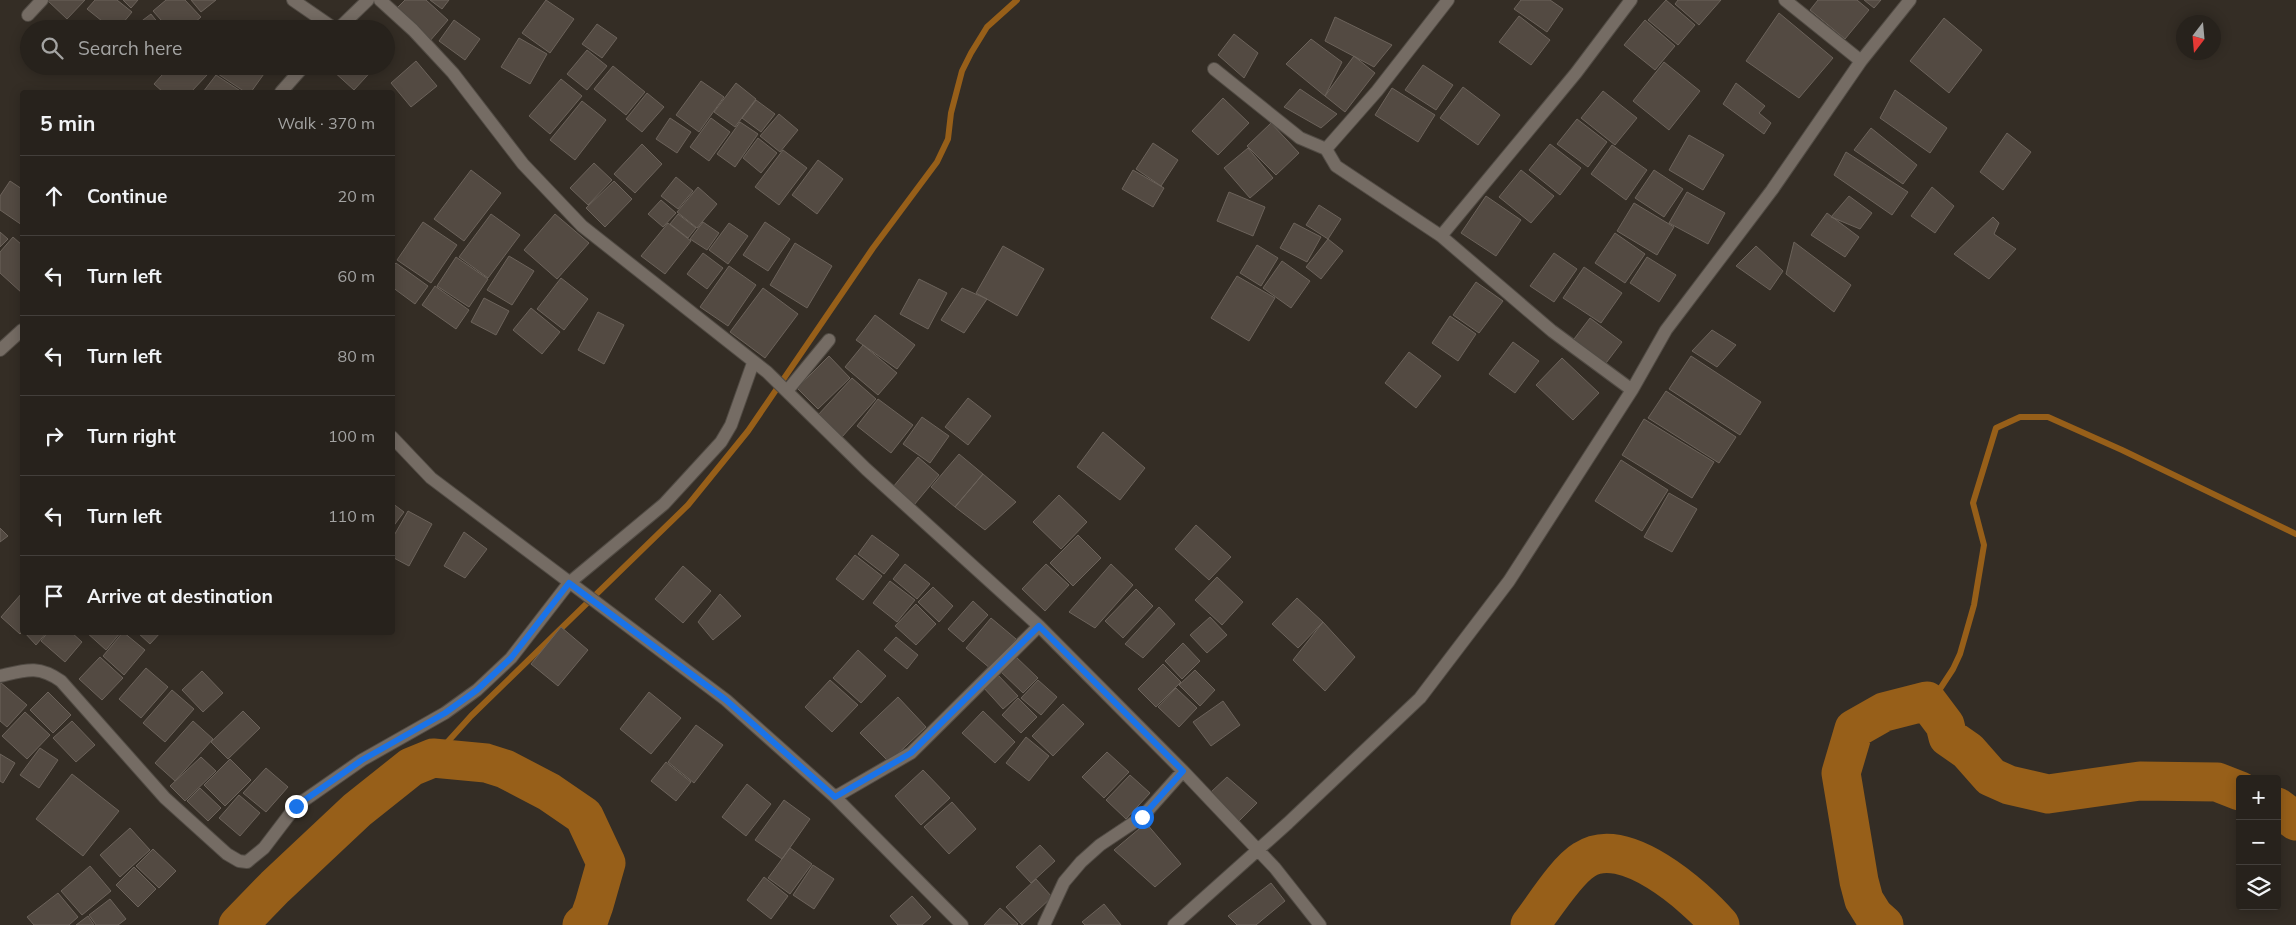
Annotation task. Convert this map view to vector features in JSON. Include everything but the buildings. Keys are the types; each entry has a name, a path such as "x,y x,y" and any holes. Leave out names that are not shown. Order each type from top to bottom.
{"street":[{"path":"28,15 42,0"},
{"path":"293,0 323,20"},
{"path":"346,20 368,0"},
{"path":"380,0 413,30 453,73 524,164 582,226 767,372 866,469 1039,626 1183,771 1275,868 1313,922"},
{"path":"1326,149 1377,91 1448,0"},
{"path":"1441,236 1563,88 1631,0"},
{"path":"1785,0 1861,61"},
{"path":"1174,925 1420,698 1509,581 1632,390 1666,330 1772,190 1861,61 1910,0"},
{"path":"1214,69 1300,138 1326,149 1336,166 1441,236 1552,331 1632,390"},
{"path":"282,90 296,75"},
{"path":"0,350 20,332"},
{"path":"785,389 829,340"},
{"path":"0,676 33,669 44,672 61,681 165,798 227,854 239,861 247,862 264,848 296,806 362,760 445,713 477,690 511,658 569,583 664,504 721,442 731,425 754,363"},
{"path":"395,440 431,478 726,700 835,797 962,925"},
{"path":"835,797 911,753 1039,626"},
{"path":"1044,925 1064,882 1081,862 1100,845 1142,817 1183,771"}],"waterway":[{"path":"433,758 471,716 688,505 748,431 873,248 937,162 948,139 951,113 962,71 987,27 1017,0"},
{"path":"1927,701 1936,695 1953,669 1960,654 1974,605 1984,545 1973,503 1996,428 2020,417 2048,417 2122,450 2296,534"},
{"path":"1884,925 1874,916 1864,900 1859,881 1841,773 1854,729 1884,712 1927,701 1945,725 1948,737 1968,751 1991,777 2009,785 2048,794 2140,781 2217,782 2236,789"},
{"path":"238,925 275,887 357,810 411,767 433,758 486,763 505,769 549,792 584,816 606,863 589,919 582,925"},
{"path":"2281,810 2296,821"},
{"path":"1530,925 1570,872 1584,860 1600,854 1619,855 1638,861 1658,871 1694,899 1720,925"}],"route":[{"path":"296,806 362,760 445,713 477,690 511,658 569,583 604,607 726,700 835,797 911,753 1039,626 1066,651 1183,771 1142,817"}]}
